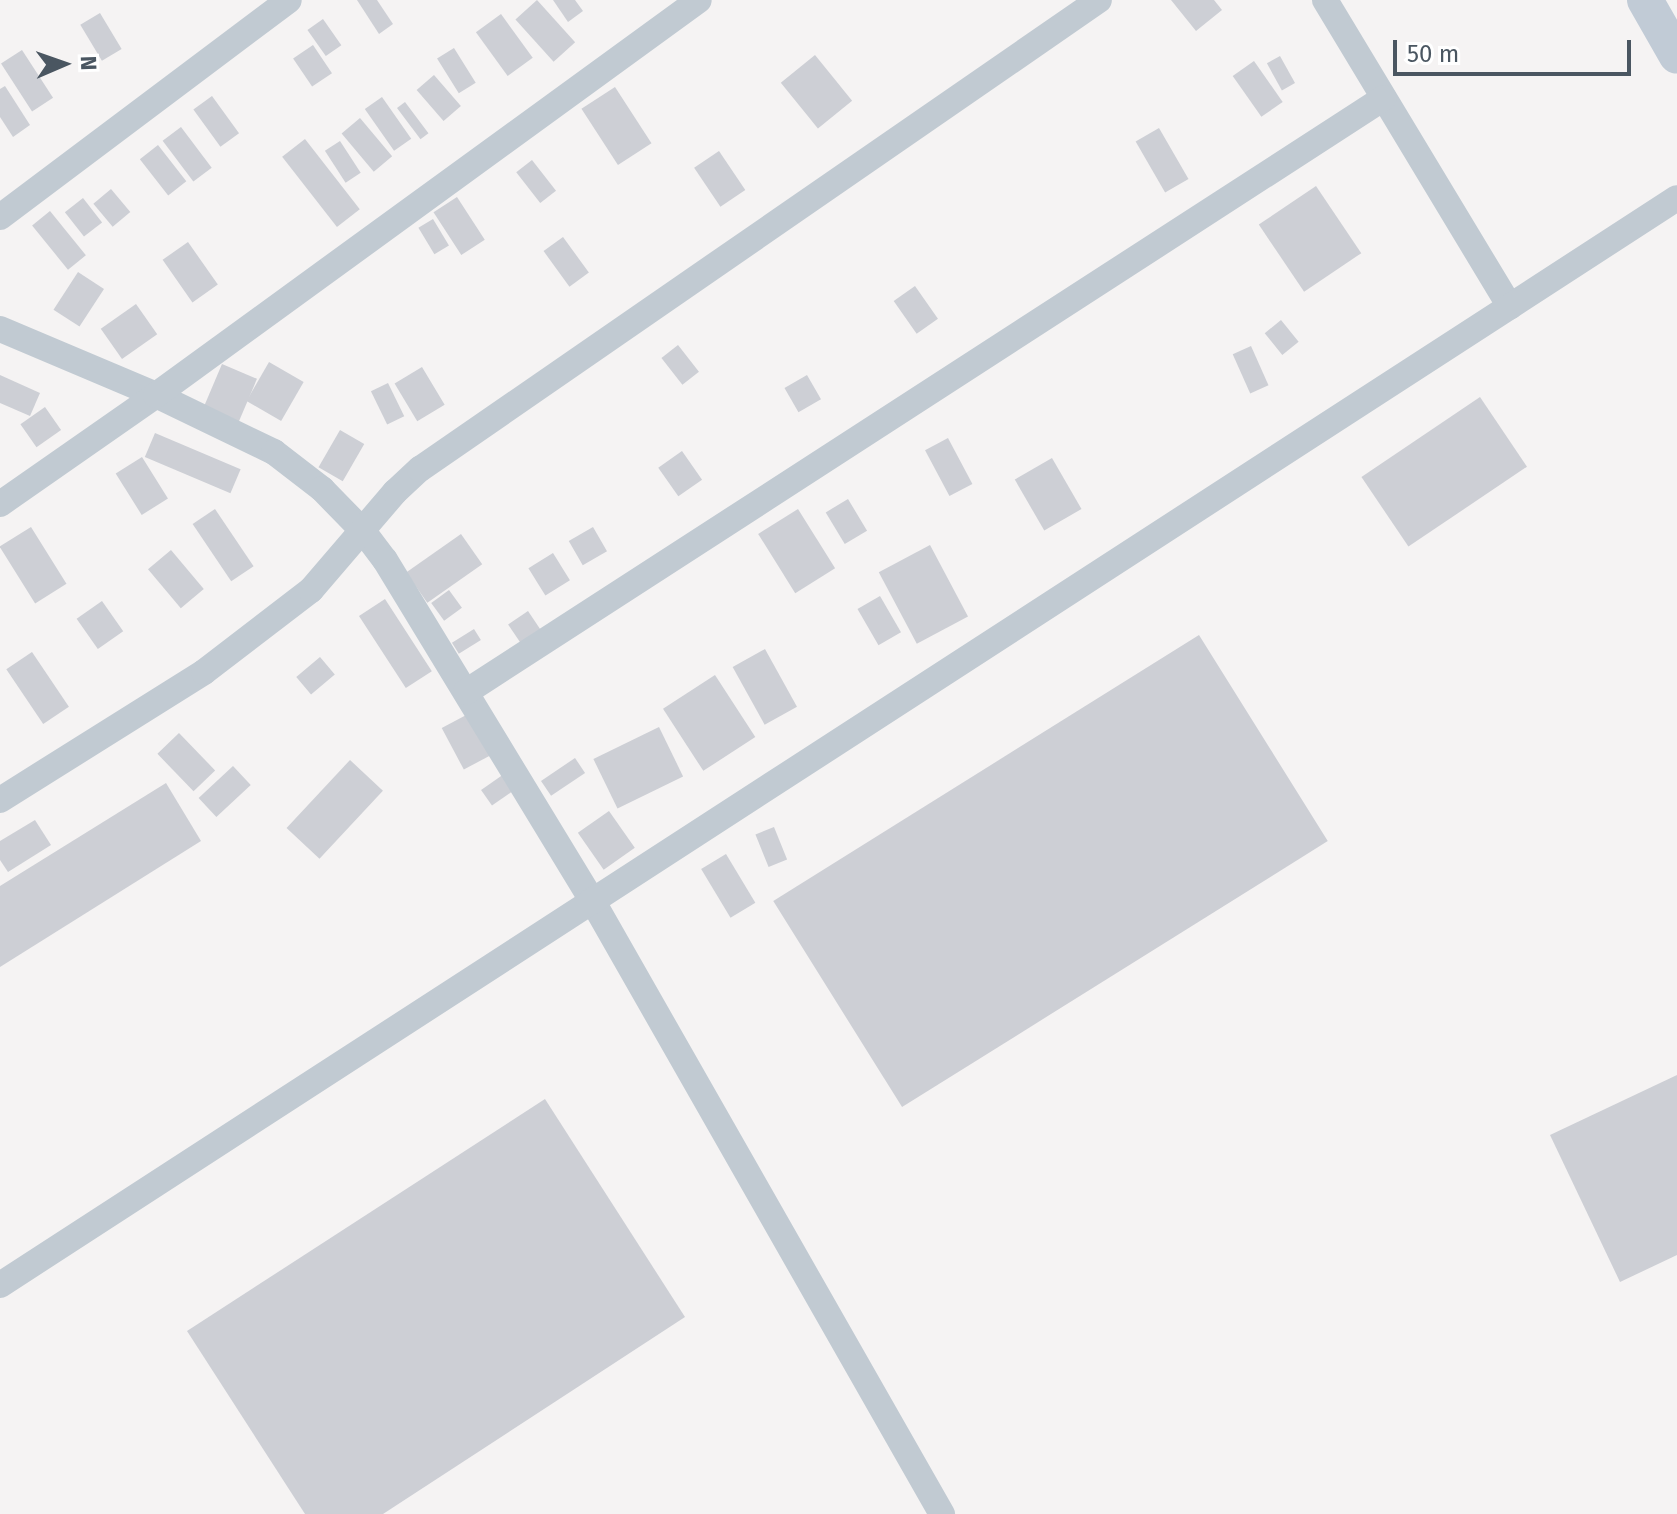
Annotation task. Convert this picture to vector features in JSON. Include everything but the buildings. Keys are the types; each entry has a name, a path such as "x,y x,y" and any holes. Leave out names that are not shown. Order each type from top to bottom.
{"street":[{"path":"0,217 289,0"},
{"path":"0,504 156,395 699,0"},
{"path":"0,800 204,672 311,590 395,492 420,469 1099,0"},
{"path":"1325,0 1510,307"},
{"path":"1645,0 1677,56"},
{"path":"466,692 1384,98"},
{"path":"0,1285 1677,198"},
{"path":"0,329 156,395 274,452 322,489 363,531 466,692 592,900 942,1514"}]}
